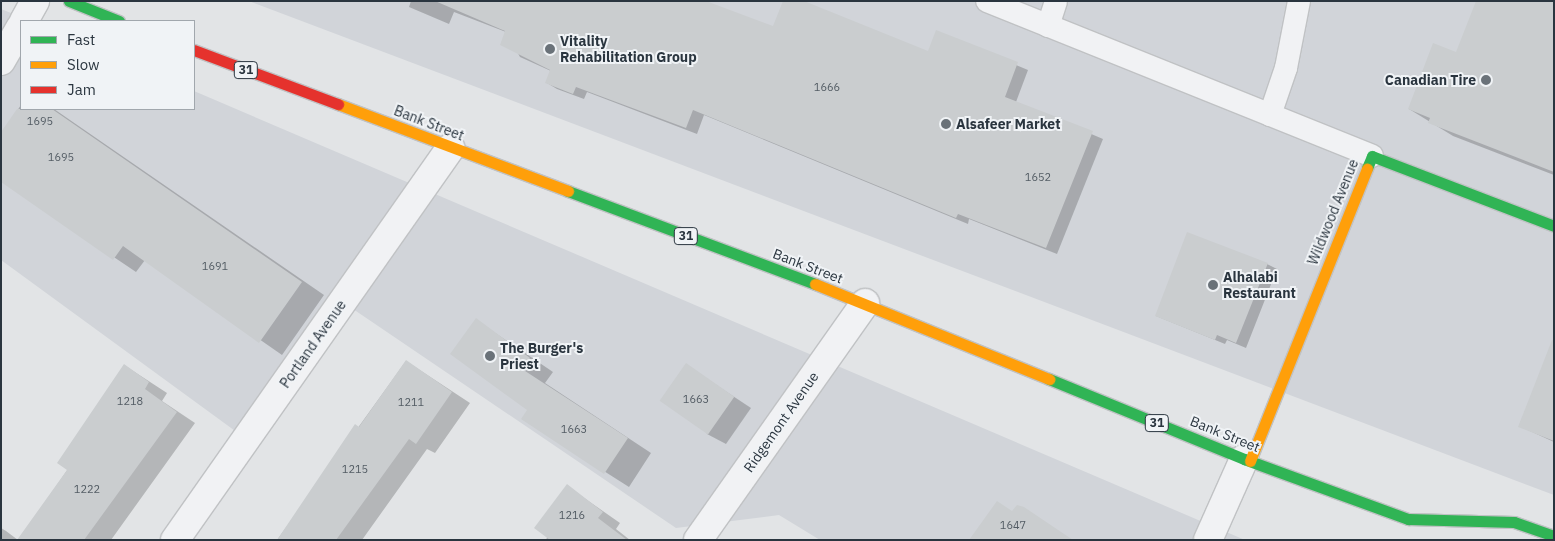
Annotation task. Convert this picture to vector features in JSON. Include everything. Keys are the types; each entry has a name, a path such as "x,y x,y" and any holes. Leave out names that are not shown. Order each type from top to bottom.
{"main road":[{"path":"69,1 116,20"},
{"name":"Bank Street","path":"195,50 864,303 1247,460 1408,519 1514,522 1554,536"},
{"name":"Wildwood Avenue","path":"1247,460 1372,156 1554,226"},
{"name":"Bank Street","path":"1408,519 1422,533"}],"street":[{"path":"25,20 35,1"},
{"path":"1,61 20,29"},
{"name":"Portland Avenue","path":"175,540 451,148"},
{"name":"Ridgemont Avenue","path":"698,540 864,303"},
{"path":"1208,540 1247,460"}],"lane":[{"path":"987,1 1372,156"},
{"path":"1048,26 1056,1"},
{"path":"1270,115 1286,68 1299,1"}],"shaded area":[{"path":"249,1 1554,1 1554,495"},
{"path":"1,9 28,20 20,20 20,110 195,110 195,91 1245,540 820,540 779,515 676,528 353,309 253,444 1,260"}],"building":[{"path":"435,1 706,1 773,26 783,1 804,1 928,51 936,30 1018,62 1005,97 1093,131 1046,248 958,214 956,218 693,110 686,128 576,87 573,94 545,83 550,70 500,45 505,31"},
{"name":"Canadian Tire","path":"1476,1 1554,1 1554,172 1428,123 1430,118 1408,109 1433,43 1456,52"},
{"path":"17,109 53,110 302,282 259,343 123,246 113,260 1,182 1,132"},
{"name":"Alhalabi Restaurant","path":"1187,232 1268,263 1236,343 1217,335 1215,340 1155,316"},
{"path":"476,318 530,358 522,369 628,438 604,474 521,419 527,410 450,354"},
{"path":"1552,340 1554,340 1554,441 1518,427"},
{"path":"406,360 452,392 416,444 409,439 336,540 277,540 355,424 359,427"},
{"path":"686,363 734,397 708,435 660,401"},
{"path":"124,364 149,382 145,389 177,412 84,540 17,540 67,470 57,463"},
{"path":"567,484 603,512 598,518 627,540 550,540 534,528"},
{"path":"997,501 1012,511 1017,505 1024,507 1073,540 969,540"}],"traffic: fast":[{"path":"69,1 116,20"},
{"path":"1367,168 1372,156 1554,226"},
{"path":"568,191 815,284"},
{"path":"1049,379 1244,459 1408,519 1514,522 1554,536"}],"traffic: slow":[{"path":"338,104 568,191"},
{"path":"1250,461 1367,168"},
{"path":"815,284 1049,379"}],"traffic: jam":[{"path":"195,50 338,104"}],"place":[{"name":"Vitality Rehabilitation Group","path":"550,49"},
{"name":"Canadian Tire","path":"1486,80"},
{"name":"Alsafeer Market","path":"946,124"},
{"name":"Alhalabi Restaurant","path":"1213,285"},
{"name":"The Burger's Priest","path":"490,356"}]}
